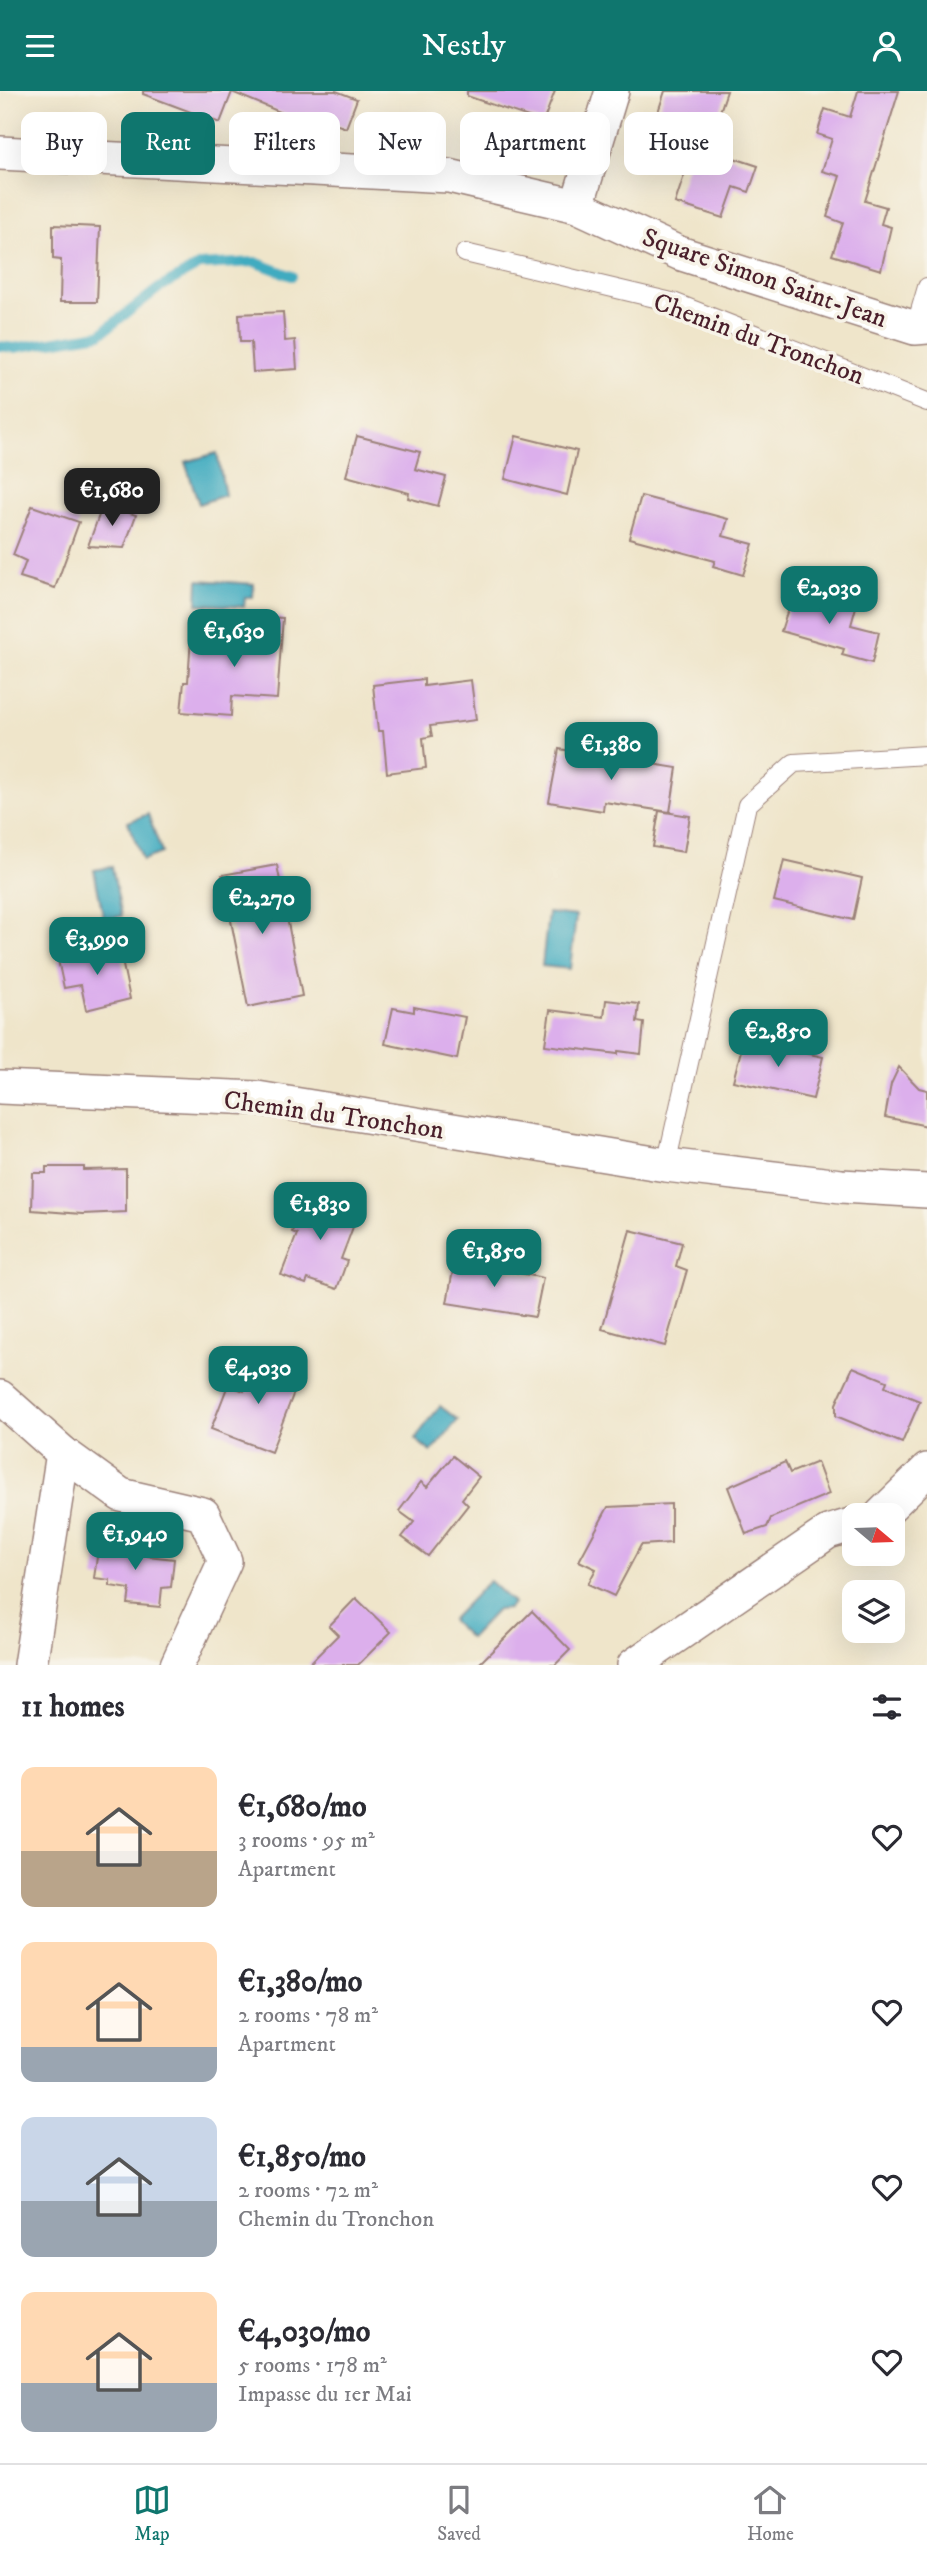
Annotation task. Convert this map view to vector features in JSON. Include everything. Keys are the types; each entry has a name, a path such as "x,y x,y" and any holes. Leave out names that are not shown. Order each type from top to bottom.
{"street":[{"path":"578,206 612,91"},
{"name":"Square Simon Saint-Jean","path":"0,153 449,176 578,206 679,253 921,328"},
{"name":"Chemin du Tronchon","path":"0,1087 257,1098 666,1165 841,1186 927,1191"},
{"path":"0,1397 63,1453 121,1495 203,1514 225,1561 177,1665"},
{"path":"30,1665 63,1453"},
{"path":"894,1503 927,1471"},
{"path":"634,1665 828,1532 842,1528"}],"lane":[{"name":"Chemin du Tronchon","path":"465,253 676,303 927,402"},
{"name":"Square Simon Saint-Jean","path":"921,328 927,287"},
{"path":"666,1165 747,805 794,763 927,755"}],"water":[{"path":"217,453 225,495 199,504 185,462"},
{"path":"198,580 254,584 253,597 245,597 244,607 197,604"},
{"path":"148,814 162,853 143,860 128,822"},
{"path":"112,867 122,916 104,920 94,870"},
{"path":"548,913 576,916 570,969 542,966"},
{"path":"440,1406 458,1420 431,1452 415,1439"},
{"path":"489,1581 513,1603 508,1609 497,1610 470,1638 451,1620"}],"building":[{"path":"143,91 336,91 357,99 346,128 340,126 340,112 280,112 232,92 220,123 215,121 215,112 191,112 143,94"},
{"path":"467,91 555,91 547,112 514,112 467,96"},
{"path":"665,91 727,91 720,112 658,112"},
{"path":"858,91 899,91 865,201 886,207 881,224 891,227 881,270 832,255 843,223 827,217 840,176 822,171 832,139 817,134 825,109 850,117"},
{"path":"733,158 758,166 749,192 734,187 723,218 675,203 684,175 733,175"},
{"path":"53,225 100,227 97,302 60,302 61,260 53,259"},
{"path":"283,312 285,341 295,340 297,369 253,372 251,342 240,342 239,314"},
{"path":"357,436 420,452 415,469 446,477 438,506 408,498 409,493 346,476"},
{"path":"516,436 577,451 567,495 505,479"},
{"path":"641,496 728,519 723,536 753,544 743,575 713,566 715,561 629,538"},
{"path":"103,504 136,515 124,548 88,546"},
{"path":"32,506 79,522 55,588 20,577 26,561 13,555"},
{"path":"794,590 856,607 851,625 879,632 872,663 842,655 844,649 781,631"},
{"path":"252,616 283,618 277,699 232,696 231,716 181,712 184,682 188,682 191,637 250,642"},
{"path":"424,679 424,686 471,680 476,720 430,726 432,736 423,738 426,768 387,773 383,731 378,731 373,685"},
{"path":"559,749 677,768 670,812 604,802 603,811 549,802"},
{"path":"659,811 690,816 684,852 653,847"},
{"path":"784,860 862,878 853,920 774,901"},
{"path":"277,865 302,996 248,1007 222,875"},
{"path":"119,946 130,999 86,1010 81,985 64,988 58,960"},
{"path":"606,1000 639,1004 637,1022 644,1023 641,1054 618,1051 618,1054 545,1045 550,1010 604,1017"},
{"path":"414,1007 465,1017 457,1059 385,1044 393,1008 414,1012"},
{"path":"744,1039 823,1057 813,1099 733,1081"},
{"path":"899,1067 919,1088 927,1090 927,1126 885,1117 891,1084"},
{"path":"46,1167 126,1169 126,1212 82,1214 32,1210 33,1173 46,1173"},
{"path":"306,1194 359,1211 341,1259 347,1261 337,1289 308,1279 306,1284 281,1275 297,1234 292,1232"},
{"path":"630,1230 682,1243 676,1266 687,1270 665,1346 602,1329"},
{"path":"455,1259 543,1278 535,1317 447,1303"},
{"path":"257,1358 301,1374 271,1452 211,1429 228,1385 244,1391"},
{"path":"853,1367 887,1381 885,1387 920,1401 902,1443 836,1416 836,1404"},
{"path":"453,1456 479,1477 462,1499 468,1505 428,1556 402,1537 414,1522 399,1511 421,1482 427,1487"},
{"path":"785,1462 790,1473 817,1462 829,1494 771,1518 767,1527 746,1534 728,1487"},
{"path":"671,1504 671,1543 641,1545 614,1596 588,1584 596,1569 579,1561 608,1507"},
{"path":"99,1543 148,1548 148,1556 174,1559 171,1587 162,1588 160,1607 128,1604 130,1589 110,1586 110,1580 94,1578"},
{"path":"356,1598 391,1632 358,1665 308,1665 338,1635 329,1626"},
{"path":"532,1611 570,1650 555,1665 478,1665"}],"waterway":[{"path":"0,346 14,348 100,334 159,288 200,265 255,262 292,276"}]}
